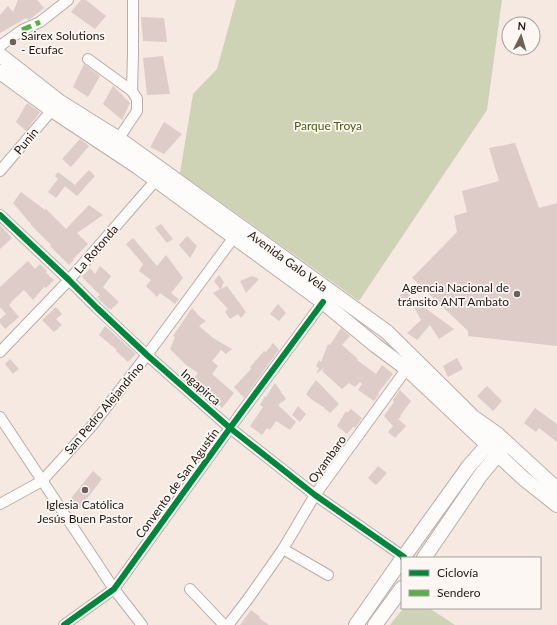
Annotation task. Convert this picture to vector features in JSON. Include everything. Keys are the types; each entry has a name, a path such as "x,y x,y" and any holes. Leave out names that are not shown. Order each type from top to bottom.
{"main road":[{"name":"Avenida Galo Vela","path":"0,55 115,144 387,332 410,364 493,450 523,478 557,505"},
{"name":"Avenida Galo Vela","path":"0,72 52,110 115,144 156,180 324,302 375,345 410,364 473,417 502,439 557,489"},
{"path":"425,557 480,476 493,450 502,439"},
{"path":"404,557 469,466 493,450"},
{"path":"356,625 401,561"},
{"path":"375,625 401,589"}],"street":[{"path":"0,46 22,30 40,22 68,0"},
{"path":"132,0 132,90"},
{"path":"88,59 132,90 137,99 137,111 115,144"},
{"name":"Punin","path":"0,171 52,110"},
{"name":"La Rotonda","path":"0,352 69,280 156,180"},
{"name":"Ingapirca","path":"0,215 147,355 230,428 315,494 402,557"},
{"name":"San Pedro Alejandrino","path":"0,504 42,481 91,427 147,355 234,237"},
{"name":"Convento de San Agustín","path":"64,625 114,589 230,428 324,302"},
{"name":"Oyambaro","path":"228,625 283,549 315,494 410,364"},
{"path":"0,417 114,589 142,625"},
{"path":"283,549 328,575"},
{"path":"190,589 224,625"}],"green space":[{"name":"Parque Troya","path":"236,0 502,0 487,110 359,301 180,173 193,94 217,69"},
{"path":"403,609 431,609 455,625 390,625"}],"building":[{"path":"18,0 37,0 44,8 29,20 26,18 0,33 0,15 8,6 13,12"},
{"path":"81,0 86,0 106,16 95,29 71,12"},
{"path":"141,17 164,18 167,42 143,41"},
{"path":"163,56 170,94 147,95 143,58"},
{"path":"84,64 100,76 88,97 73,87"},
{"path":"113,86 130,103 122,120 103,104"},
{"path":"27,103 40,112 26,131 16,122"},
{"path":"164,122 182,134 164,154 150,147"},
{"path":"80,139 89,146 71,167 62,159"},
{"path":"515,143 539,208 557,203 557,346 468,336 468,331 412,278 457,232 454,216 467,212 462,191 499,181 489,148"},
{"path":"89,170 95,176 77,196 65,186 56,198 48,192 58,179 55,176 58,172 75,185"},
{"path":"21,192 45,210 46,209 66,229 89,205 103,215 77,233 88,244 69,265 31,225 13,203"},
{"path":"161,224 173,239 167,243 155,228"},
{"path":"0,225 12,238 0,249"},
{"path":"187,236 197,246 190,258 179,245"},
{"path":"133,238 157,266 166,255 183,278 171,293 179,299 175,304 160,293 157,297 146,286 151,280 139,271 143,264 126,244"},
{"path":"28,261 35,269 40,264 47,271 46,273 54,280 46,288 44,287 33,300 24,290 11,302 9,305 19,317 5,329 0,323 0,319 6,314 0,307 0,287"},
{"path":"100,266 111,276 103,287 119,302 110,310 97,297 100,295 82,277 90,268 95,274"},
{"path":"219,275 224,282 221,289 227,286 246,312 241,318 238,314 230,319 225,312 228,309 213,293 220,289 214,281"},
{"path":"252,276 259,279 246,293 240,281"},
{"path":"404,289 414,300 454,329 439,339 430,325 417,340 407,333 421,320 412,304 409,307 399,297"},
{"path":"278,304 286,313 279,321 270,314"},
{"path":"56,307 62,314 56,319 62,325 54,332 42,320"},
{"path":"192,308 206,321 199,326 213,338 232,349 226,354 221,350 212,361 218,366 212,374 234,393 222,408 206,390 202,395 190,383 198,373 185,364 170,349 175,337 173,336"},
{"path":"105,326 136,354 128,362 116,351 117,350 99,335"},
{"path":"341,328 350,336 342,345 358,359 357,360 376,374 382,365 393,374 378,393 379,394 374,401 358,390 362,384 360,382 355,387 349,383 342,389 322,371 325,367 316,374 319,368 316,366 319,360 321,362 328,344 330,345"},
{"path":"273,343 279,350 244,398 234,387 251,369 250,367 264,351 266,352"},
{"path":"457,358 463,369 448,377 443,366"},
{"path":"10,359 19,369 13,374 5,364"},
{"path":"316,380 339,404 330,413 306,394"},
{"path":"275,383 286,399 278,405 296,422 290,430 276,421 270,430 267,428 262,435 250,426 263,407 260,405 265,396 266,397"},
{"path":"487,386 502,401 493,411 477,396"},
{"path":"400,390 411,401 400,416 401,417 398,419 406,426 395,438 388,432 393,426 384,416"},
{"path":"298,406 306,414 300,422 292,415"},
{"path":"535,408 557,424 557,442 539,428 536,432 524,423"},
{"path":"351,409 362,418 355,428 354,426 347,434 337,426 346,411 347,413"},
{"path":"378,466 387,473 376,485 368,478"},
{"name":"Iglesia Católica Jesús Buen Pastor","path":"93,471 102,479 78,510 68,502"},
{"path":"251,610 260,617 259,618 269,625 240,625"}],"marked path":[{"path":"22,30 40,22"}],"cycle path":[{"path":"0,215 147,355 230,428 315,495 404,557"},
{"path":"64,625 114,589 323,302"}],"place":[{"name":"Sairex Solutions - Ecufac","path":"13,42"},
{"name":"Agencia Nacional de tránsito ANT Ambato","path":"517,294"},
{"name":"Iglesia Católica Jesús Buen Pastor","path":"85,490"}]}
